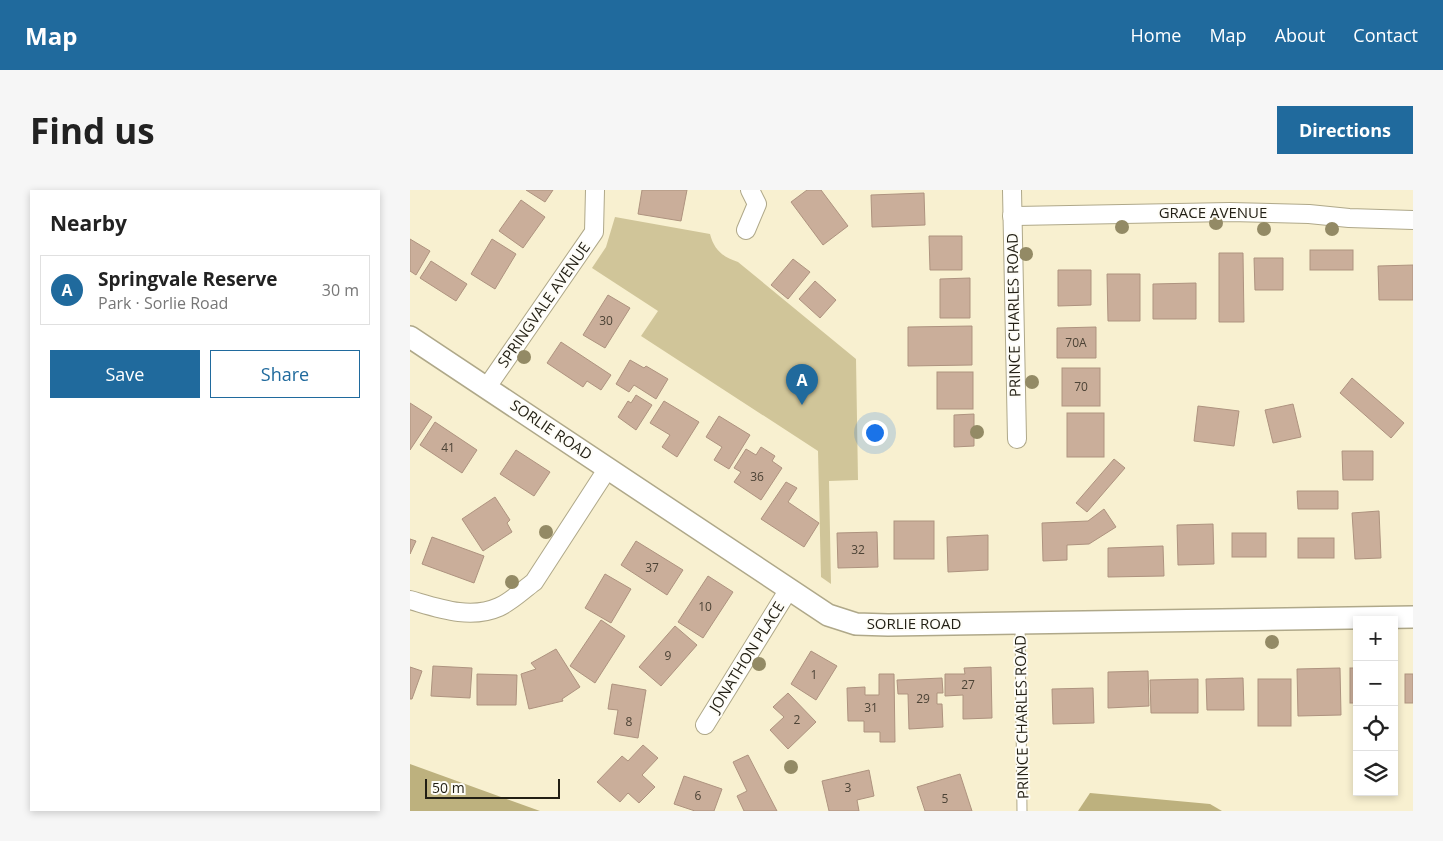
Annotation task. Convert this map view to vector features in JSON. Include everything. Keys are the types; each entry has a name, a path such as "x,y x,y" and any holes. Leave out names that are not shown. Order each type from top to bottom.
{"street":[{"name":"SPRINGVALE AVENUE","path":"487,387 594,232 596,190"},
{"path":"746,230 757,204 750,190"},
{"name":"PRINCE CHARLES ROAD","path":"1012,190 1017,439"},
{"name":"GRACE AVENUE","path":"1012,216 1230,212 1413,220"},
{"name":"SORLIE ROAD","path":"410,337 789,589 828,614 856,624 1413,617"},
{"path":"410,600 445,610 471,613 498,607 519,594 534,582 608,468"},
{"name":"JONATHON PLACE","path":"705,725 789,589"}],"lane":[{"name":"PRINCE CHARLES ROAD","path":"1020,623 1022,811"}],"shaded area":[{"path":"615,217 710,234 720,252 738,262 856,359 858,480 829,481 831,584 821,577 818,451 641,336 658,311 592,268 606,247"},
{"path":"410,764 540,811 410,811"},
{"path":"1090,793 1210,804 1222,811 1078,811"}],"building":[{"path":"526,190 553,190 545,202"},
{"path":"642,190 687,190 681,221 638,214"},
{"path":"807,190 821,190 848,226 823,245 791,202"},
{"path":"924,193 925,225 872,227 871,195"},
{"path":"521,200 545,217 523,248 499,231"},
{"path":"929,236 962,236 962,270 930,270"},
{"path":"410,239 430,251 416,275 410,271"},
{"path":"492,239 516,254 495,289 471,274"},
{"path":"1310,250 1353,250 1353,270 1310,270"},
{"path":"1219,253 1243,253 1244,322 1219,322"},
{"path":"1254,258 1283,258 1283,290 1255,290"},
{"path":"793,259 810,272 788,299 771,285"},
{"path":"431,261 467,284 456,301 420,278"},
{"path":"1413,265 1413,300 1379,300 1378,266"},
{"path":"1058,270 1091,270 1091,305 1058,306"},
{"path":"1107,274 1140,274 1140,321 1108,321"},
{"path":"970,278 970,318 940,318 940,279"},
{"path":"815,281 836,300 820,318 799,299"},
{"path":"1196,283 1196,319 1153,319 1153,284"},
{"path":"608,295 630,308 605,348 583,335"},
{"path":"972,326 972,365 908,366 908,327"},
{"path":"1096,327 1096,358 1057,358 1057,328"},
{"path":"561,342 611,375 601,390 587,381 583,387 547,363"},
{"path":"630,360 644,368 646,366 668,379 656,399 634,385 629,392 616,384"},
{"path":"1062,368 1100,368 1100,406 1062,406"},
{"path":"937,372 973,372 973,409 937,409"},
{"path":"1352,378 1404,423 1391,438 1340,393"},
{"path":"636,395 652,405 636,430 618,417 628,401 631,403"},
{"path":"664,401 699,422 677,457 662,447 670,435 650,423"},
{"path":"410,403 432,417 410,450"},
{"path":"1293,404 1301,437 1273,443 1265,410"},
{"path":"1198,406 1239,411 1234,446 1194,441"},
{"path":"1067,413 1104,413 1104,457 1067,457"},
{"path":"974,414 974,446 954,447 954,415"},
{"path":"719,416 750,435 729,469 714,460 722,447 706,437"},
{"path":"435,422 477,450 462,473 420,445"},
{"path":"761,447 775,456 772,461 782,468 761,500 734,482 741,472 734,468 746,449 756,455"},
{"path":"516,450 550,472 534,496 500,474"},
{"path":"1342,451 1373,451 1373,480 1343,480"},
{"path":"1114,459 1125,468 1087,512 1076,503"},
{"path":"786,482 797,488 788,502 819,523 804,547 761,519"},
{"path":"1297,491 1338,491 1338,509 1298,509"},
{"path":"495,497 510,520 507,523 512,532 483,551 462,519"},
{"path":"1104,509 1116,527 1089,544 1067,545 1067,560 1043,561 1042,523 1088,521"},
{"path":"1379,511 1381,558 1355,559 1352,513"},
{"path":"894,521 934,521 934,559 894,559"},
{"path":"1213,524 1214,564 1178,565 1177,525"},
{"path":"877,532 878,567 838,568 837,533"},
{"path":"1232,533 1266,533 1266,557 1232,557"},
{"path":"988,535 988,570 948,572 947,537"},
{"path":"432,537 484,556 474,583 422,564"},
{"path":"1298,538 1334,538 1334,558 1298,558"},
{"path":"410,539 416,541 410,554"},
{"path":"636,541 683,570 667,595 621,565"},
{"path":"1163,546 1164,576 1108,577 1108,548"},
{"path":"605,574 631,589 611,623 585,608"},
{"path":"708,576 733,592 703,638 678,622"},
{"path":"601,620 625,636 595,683 570,666"},
{"path":"675,626 697,645 661,686 639,667"},
{"path":"556,649 580,687 562,699 563,701 529,709 521,674 536,669 531,663"},
{"path":"811,651 837,666 816,700 791,684"},
{"path":"433,666 472,668 470,698 431,696"},
{"path":"410,667 422,671 412,699 410,699"},
{"path":"991,667 992,718 963,719 963,695 945,696 945,674 965,674 964,668"},
{"path":"1340,668 1341,715 1298,716 1297,669"},
{"path":"1350,668 1353,668 1353,703 1350,703"},
{"path":"1148,671 1149,706 1108,708 1108,672"},
{"path":"477,674 517,675 516,705 477,705"},
{"path":"879,674 894,674 895,742 880,742 880,732 864,732 864,721 848,721 847,688 865,687 865,695 879,695"},
{"path":"1405,674 1413,674 1413,703 1405,703"},
{"path":"942,678 943,693 937,693 937,704 942,704 943,727 909,729 908,694 898,694 897,680"},
{"path":"1243,678 1244,710 1207,710 1206,679"},
{"path":"1198,679 1198,713 1151,713 1150,680"},
{"path":"1258,679 1291,679 1291,726 1258,726"},
{"path":"612,684 646,690 638,738 614,734 618,710 608,709"},
{"path":"1093,688 1094,723 1053,724 1052,689"},
{"path":"788,693 816,722 788,749 770,730 784,717 773,707"},
{"path":"643,745 658,758 642,775 655,787 639,803 628,793 620,802 597,782 622,756 628,761"},
{"path":"748,755 777,811 744,811 737,796 747,791 733,762"},
{"path":"869,770 874,796 857,800 859,811 829,811 822,781"},
{"path":"960,774 972,811 925,811 917,787"},
{"path":"684,776 722,789 714,811 695,811 674,804"}],"place":[{"name":"Springvale Reserve","path":"802,405"}]}
